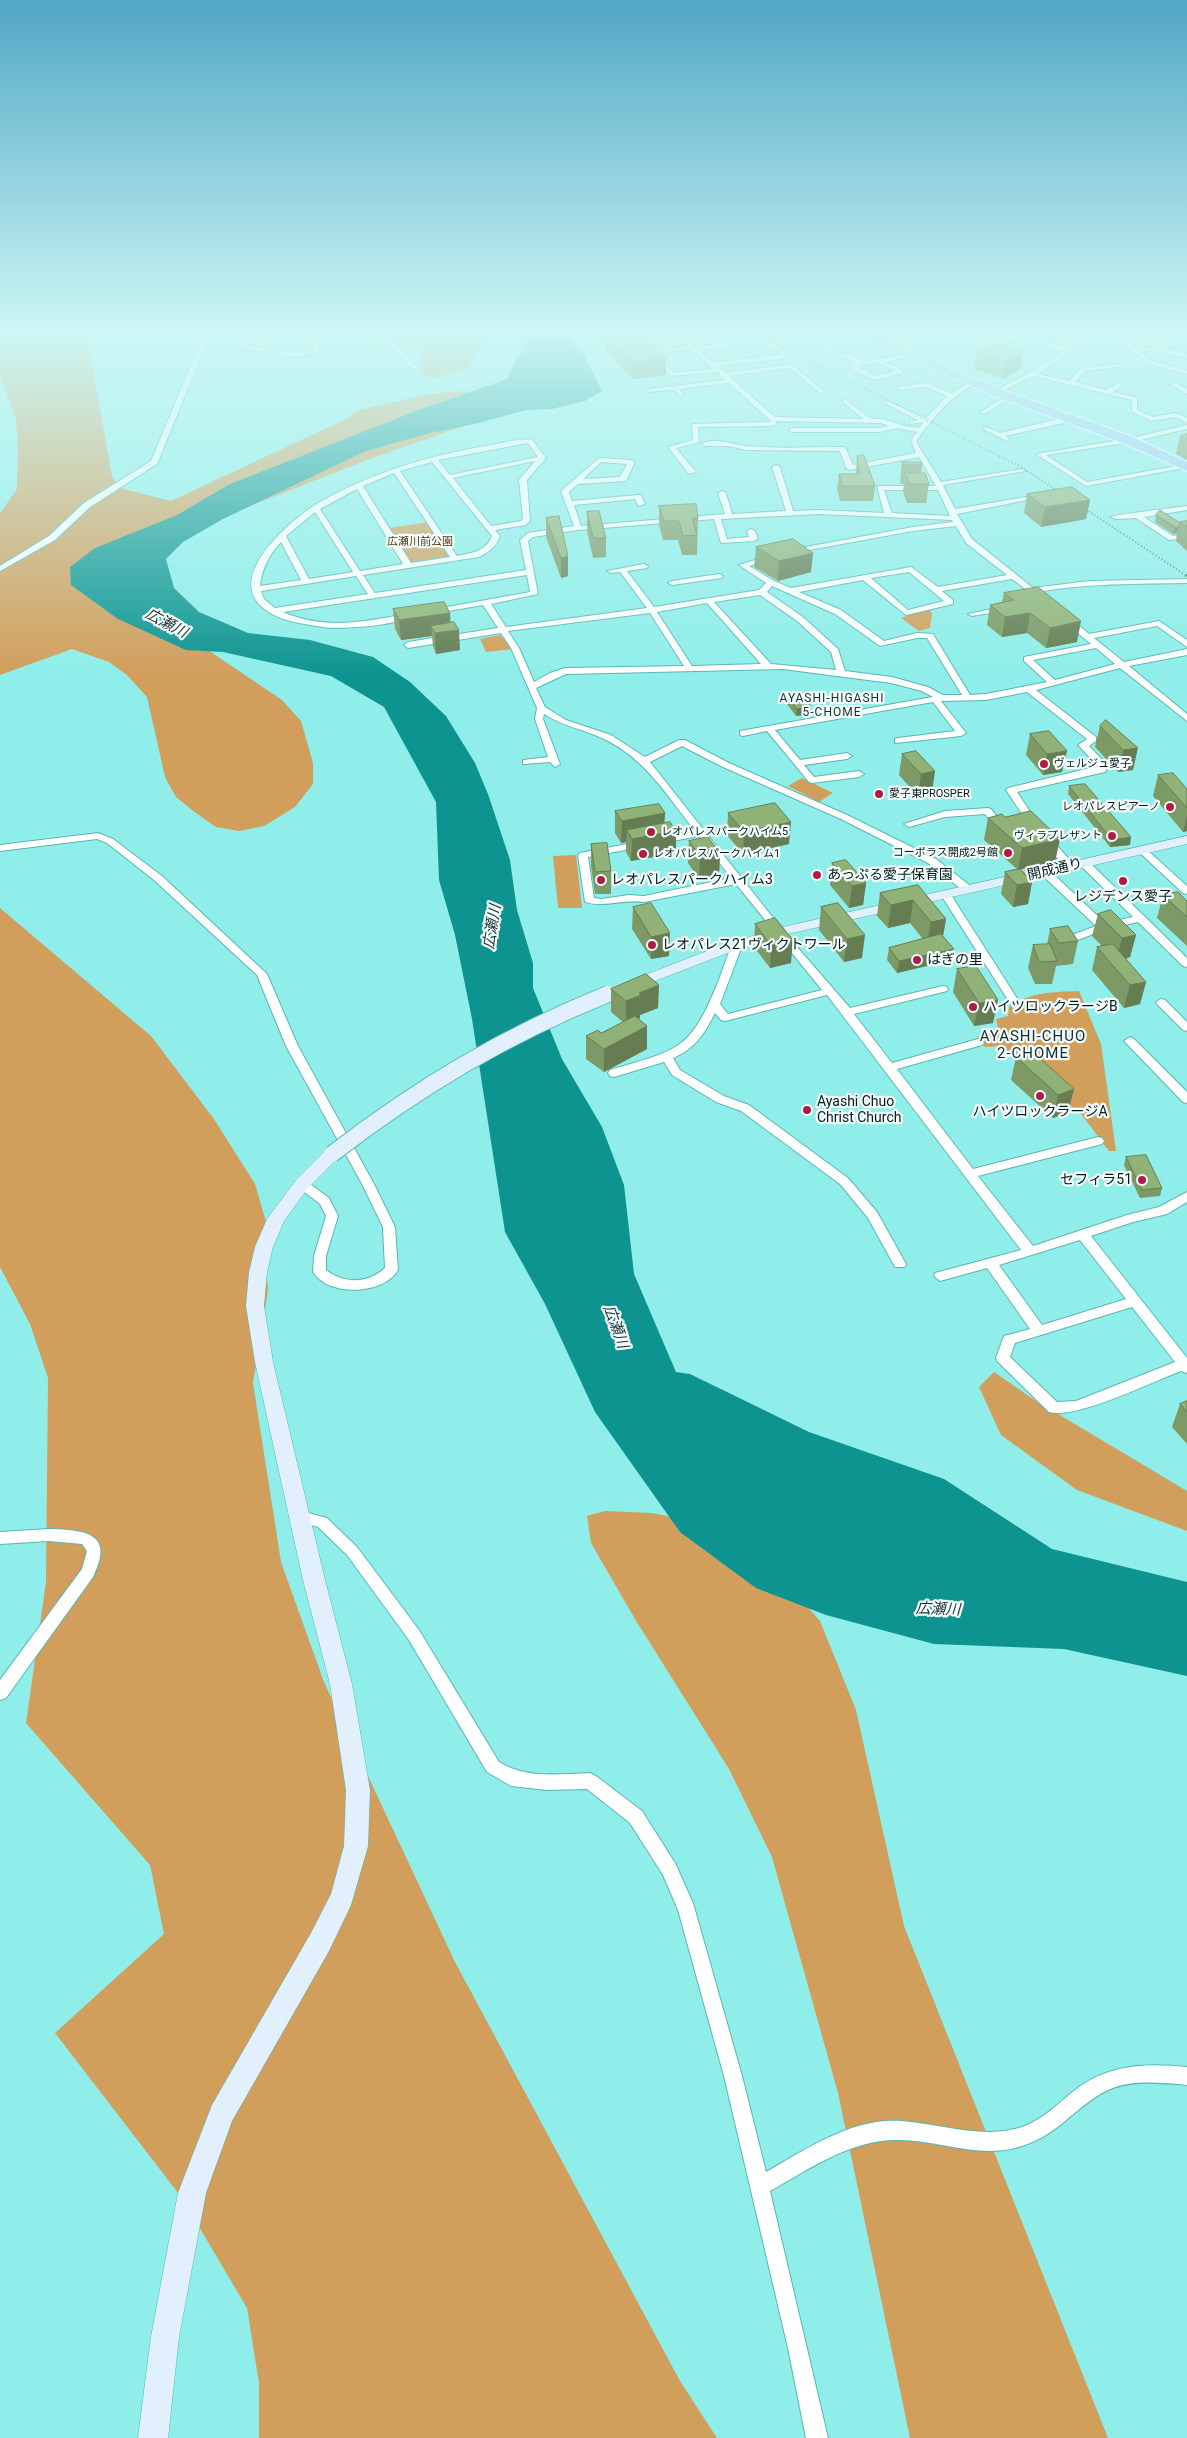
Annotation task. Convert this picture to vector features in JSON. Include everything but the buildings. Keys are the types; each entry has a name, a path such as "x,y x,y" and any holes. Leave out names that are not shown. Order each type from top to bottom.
{"highway":[{"path":"1145,448 1185,466"}],"street":[{"path":"0,569 46,542 87,505 154,462 160,448"},
{"path":"485,448 396,471 359,486 316,508 272,546 257,575 256,588 260,600 274,611 308,622 342,626 534,594 524,540 532,535 578,528 790,513 819,512 955,518"},
{"path":"535,448 542,458"},
{"path":"673,448 692,472"},
{"path":"711,448 714,450"},
{"path":"745,448 843,450 850,468 921,454"},
{"path":"917,448 940,486 969,542 1030,591 1043,604"},
{"path":"1079,448 1040,454 1086,484 1185,466"},
{"path":"448,477 542,458"},
{"path":"490,528 523,523 527,519 523,480 542,458"},
{"path":"256,588 455,559 476,555 488,549 496,536 434,460"},
{"path":"576,482 623,479 631,462 598,460 565,491 578,528"},
{"path":"776,467 790,513"},
{"path":"396,471 455,559"},
{"path":"889,515 880,488 940,486 1022,471"},
{"path":"1008,473 1020,482"},
{"path":"971,479 984,488"},
{"path":"359,486 408,565"},
{"path":"722,493 730,516"},
{"path":"570,503 638,497 641,504"},
{"path":"968,698 930,636 916,635 884,644 838,612 771,583 743,565 781,555 913,529 1038,497"},
{"path":"316,508 372,595"},
{"path":"1115,517 1137,516 1187,508"},
{"path":"1137,516 1172,538 1187,536"},
{"path":"717,517 724,542 754,539 751,531"},
{"path":"282,536 306,581"},
{"path":"611,571 644,566"},
{"path":"790,591 865,577 911,569 950,602 906,613 865,577"},
{"path":"622,570 650,611 676,642 689,667"},
{"path":"274,611 531,572"},
{"path":"936,590 1012,577"},
{"path":"1030,591 1066,584 1092,582 1184,581"},
{"path":"762,592 771,583"},
{"path":"672,584 719,585 762,592 800,619 835,650 841,673"},
{"path":"408,645 709,601 719,585"},
{"path":"709,601 768,666"},
{"path":"486,603 515,648 541,708 563,722 608,737 645,762 779,932 848,1012 888,1068 1030,1252"},
{"path":"972,614 1017,606"},
{"path":"1063,616 1187,718"},
{"path":"1088,636 1159,623 1187,644"},
{"path":"1052,681 1027,659 1098,645"},
{"path":"743,733 938,698 986,698 1121,665 1187,652"},
{"path":"531,687 553,674 565,671 768,666 841,673 892,680 925,689 938,698 961,733 898,741"},
{"path":"1029,689 1093,740 1083,744 1103,766 1102,770 1011,790 1036,828 1140,918 1187,964"},
{"path":"526,761 554,762 539,719 541,708"},
{"path":"769,728 812,780 859,774"},
{"path":"645,762 682,742 726,765 837,814 932,861 969,890"},
{"path":"798,763 847,756"},
{"path":"909,824 945,814 988,811 1004,830 1036,828"},
{"path":"701,834 583,855 589,900 598,903 632,896 644,899 738,880"},
{"path":"0,848 98,836 110,841 158,878 262,974 292,1046 372,1191 389,1227 392,1270 384,1280 366,1285 348,1286 329,1281 319,1272 320,1256 332,1216 325,1201 302,1184"},
{"name":"開成通り","path":"153,2438 165,2337 192,2193 221,2114 320,1942 342,1897 356,1846 358,1790 346,1713 264,1362 255,1306 258,1272 264,1247 276,1219 302,1184 332,1154 409,1095 476,1054 552,1015 779,932 1187,840"},
{"path":"1142,850 1187,891"},
{"path":"1045,872 1102,927"},
{"path":"946,895 1013,1000"},
{"path":"1046,948 1102,927 1140,918"},
{"path":"614,1073 686,1046 698,1034 713,1004 737,946"},
{"path":"848,1012 943,989"},
{"path":"713,1004 725,1018 831,991"},
{"path":"1161,1002 1187,1028"},
{"path":"1130,1041 1187,1100"},
{"path":"888,1068 978,1043"},
{"path":"666,1055 676,1072 720,1099 745,1108 844,1181 873,1215 900,1264"},
{"path":"969,1174 1098,1141"},
{"path":"940,1276 1030,1252 1131,1218 1163,1211 1187,1196"},
{"path":"1083,1234 1186,1366 1077,1406 1054,1408 1003,1358 1009,1340 1135,1301"},
{"path":"990,1262 1038,1330"},
{"path":"301,1517 322,1522 358,1558 414,1635 493,1766 511,1778 547,1782 590,1781 636,1817 654,1842 669,1869 687,1909 733,2076 798,2348 817,2438"},
{"path":"0,1538 74,1536 86,1538 92,1543 95,1556 88,1573 0,1693"},
{"path":"759,2188 845,2140 874,2131 899,2129 965,2141 1013,2139 1041,2130 1092,2089 1107,2081 1123,2076 1158,2073 1187,2076"}],"green space":[{"path":"18,448 107,448 112,477 120,488 171,501 284,448 402,448 212,521 159,552 163,593 205,648 282,700 301,721 313,763 313,784 295,807 264,826 239,831 216,827 192,810 176,797 165,777 147,697 127,675 109,662 72,649 0,675 0,513 17,489"},
{"name":"広瀬川前公園","path":"428,522 451,556 411,562 389,528"},
{"path":"929,608 932,614 930,628 919,631 901,618"},
{"path":"500,635 514,649 486,652 480,639"},
{"path":"802,778 833,793 819,802 788,786"},
{"path":"576,855 582,908 558,908 553,856"},
{"path":"0,908 151,1036 214,1119 255,1184 268,1229 264,1247 268,1290 253,1383 281,1562 324,1682 455,1962 680,2381 717,2438 259,2438 259,2383 247,2308 182,2198 55,2033 164,1934 150,1865 26,1723 46,1582 48,1378 30,1324 0,1267"},
{"path":"1079,991 1101,1044 1116,1151 1109,1151 1082,1115 1001,1046 985,1047 977,1037 998,1028 996,1019 1008,1016 1009,1007 1017,1002 1042,994"},
{"path":"994,1372 1033,1399 1187,1491 1187,1531 1077,1490 1001,1435 979,1387"},
{"path":"605,1511 652,1513 698,1522 762,1555 820,1621 856,1710 904,1926 1108,2438 910,2438 838,2093 772,1857 729,1769 635,1619 591,1543 587,1516"}],"water":[{"name":"広瀬川","path":"322,448 377,448 366,451 223,519 183,542 166,559 174,588 199,612 248,633 310,640 373,657 410,682 446,716 475,763 488,794 510,860 517,910 533,963 533,988 562,1059 602,1127 624,1185 634,1274 676,1372 690,1374 809,1432 944,1479 1052,1549 1187,1582 1187,1676 1064,1649 934,1644 826,1615 756,1588 680,1532 595,1412 545,1304 505,1232 472,1019 455,935 439,880 436,802 384,707 331,676 223,652 186,650 118,619 71,585 70,567 95,548 177,515 230,484"}],"railway":[{"path":"983,448 1023,468 1187,576 1185,575"}],"place":[{"name":"ヴェルジュ愛子","path":"1044,764"},
{"name":"愛子東PROSPER","path":"879,794"},
{"name":"レオパレスピアーノ","path":"1170,807"},
{"name":"レオパレスパークハイム5","path":"651,832"},
{"name":"ヴィラプレザント","path":"1112,836"},
{"name":"コーポラス開成2号館","path":"1008,853"},
{"name":"レオパレスパークハイム1","path":"643,854"},
{"name":"あっぷる愛子保育園","path":"817,875"},
{"name":"レオパレスパークハイム3","path":"601,880"},
{"name":"レジデンス愛子","path":"1123,881"},
{"name":"レオパレス21ヴィクトワール","path":"652,945"},
{"name":"はぎの里","path":"917,960"},
{"name":"ハイツロックラージB","path":"973,1007"},
{"name":"ハイツロックラージA","path":"1040,1096"},
{"name":"Ayashi Chuo Christ Church","path":"807,1110"},
{"name":"セフィラ51","path":"1142,1180"}],"district":[{"name":"AYASHI-HIGASHI 5-CHOME","path":"832,706"},
{"name":"AYASHI-CHUO 2-CHOME","path":"1033,1046"}]}
